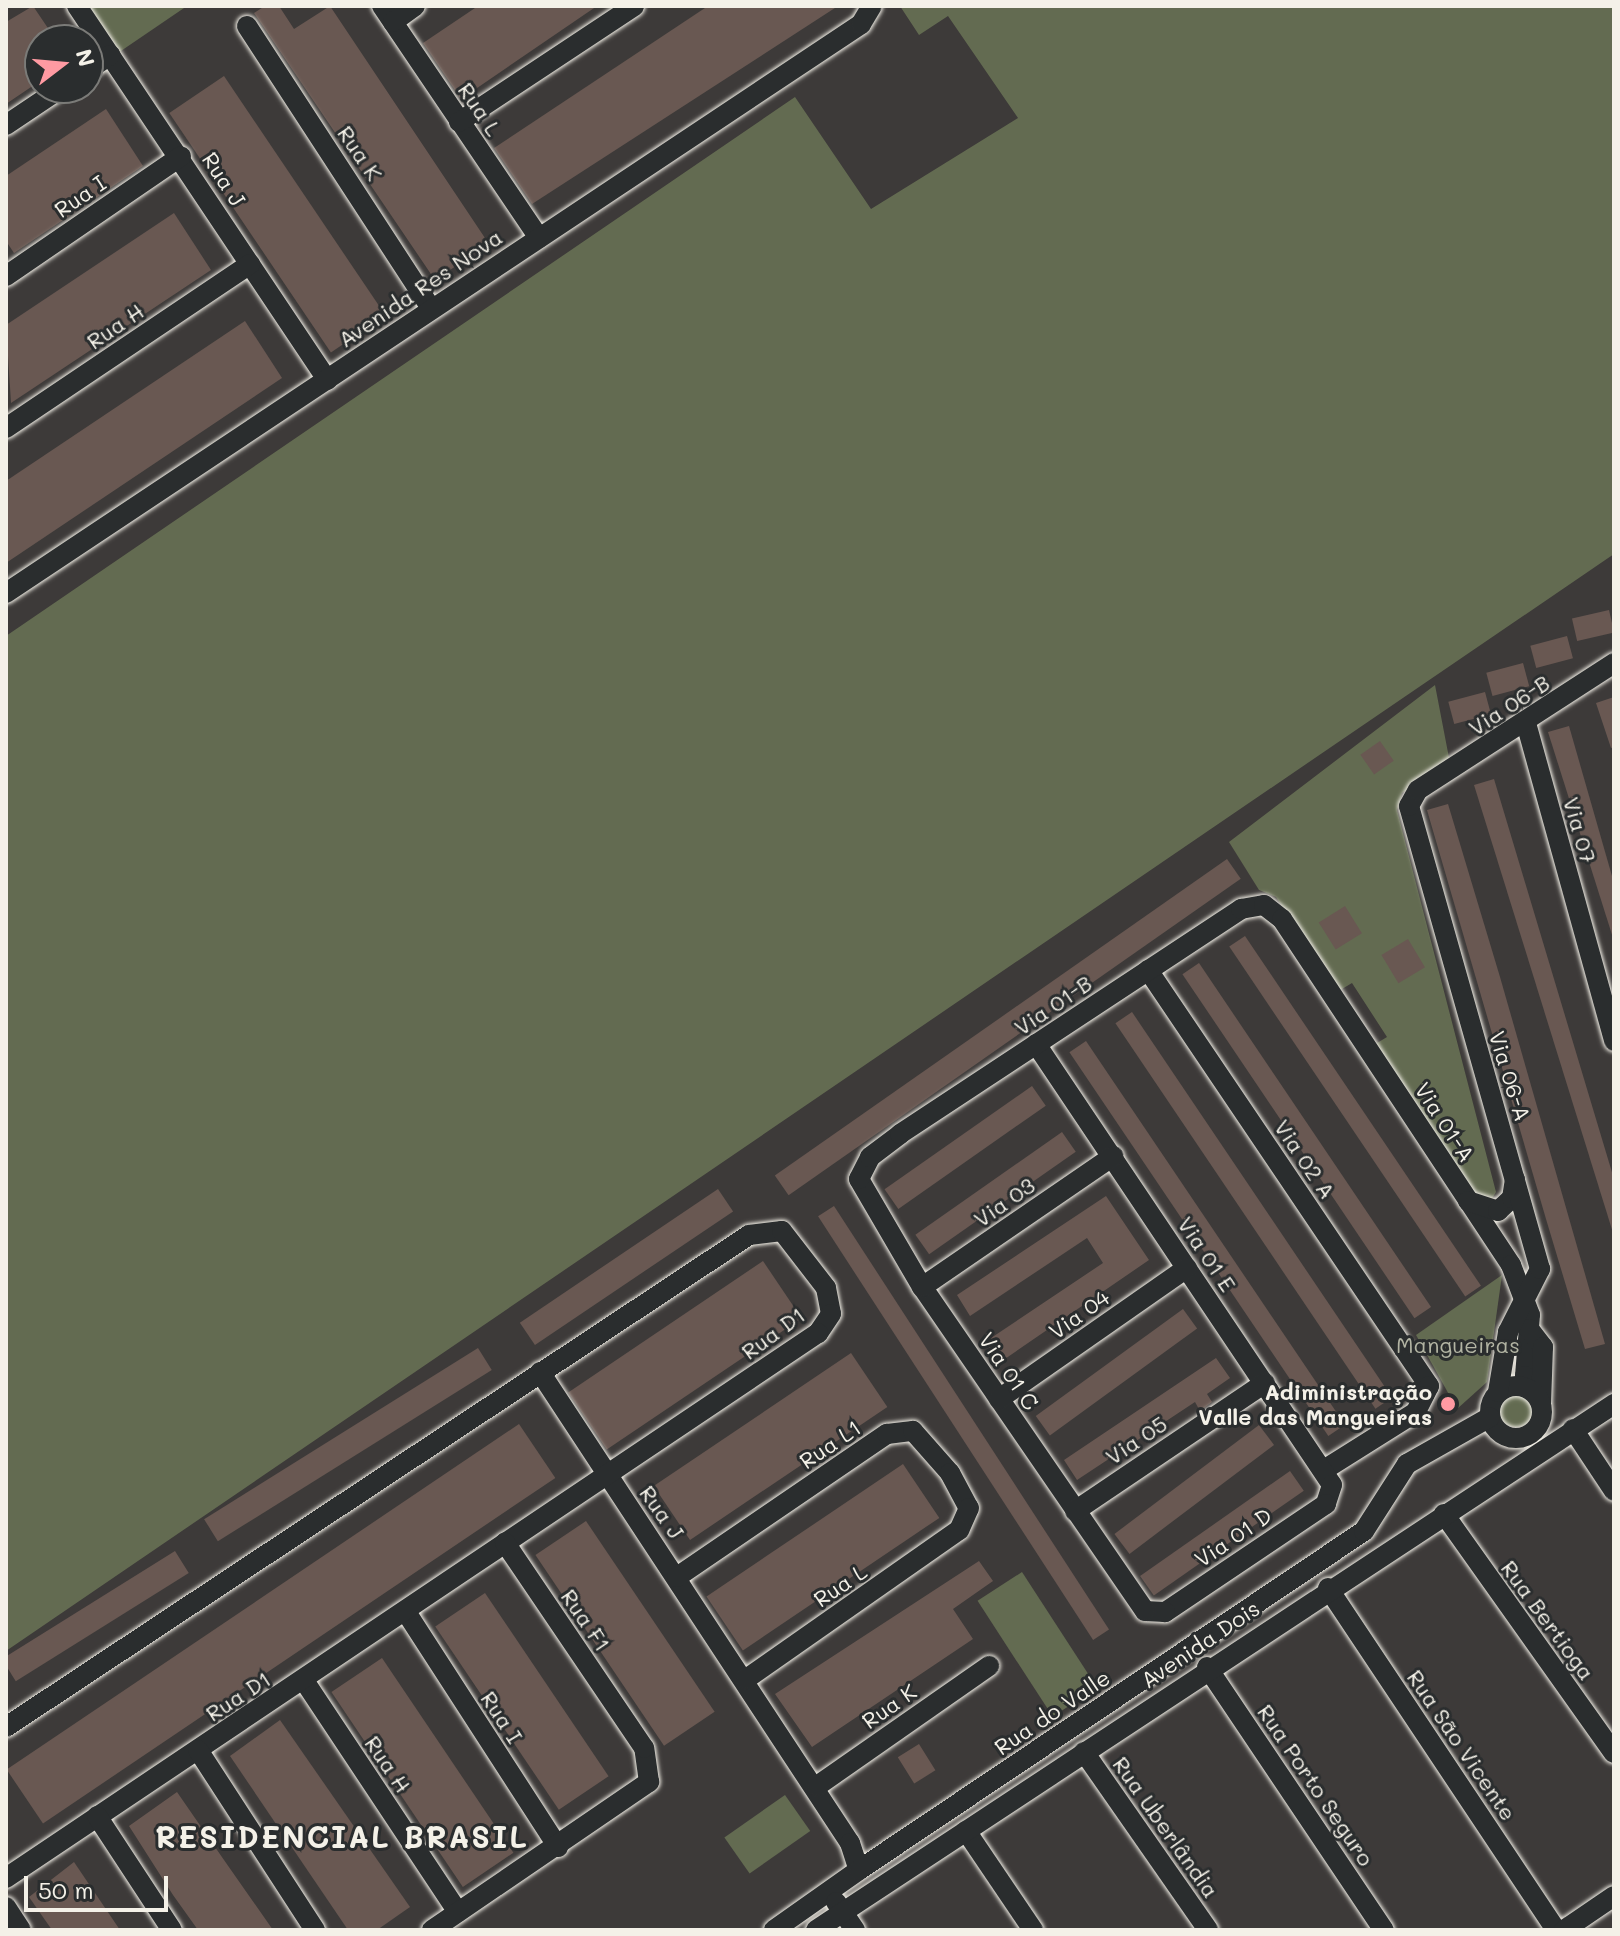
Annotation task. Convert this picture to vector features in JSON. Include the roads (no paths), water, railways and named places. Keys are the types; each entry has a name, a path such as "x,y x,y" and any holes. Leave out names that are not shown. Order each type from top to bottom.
{"street":[{"name":"Rua J","path":"77,6 181,156 327,380"},
{"path":"387,14 415,6"},
{"path":"459,122 634,6"},
{"name":"Avenida Res Nova","path":"6,593 327,380 430,307 861,24 872,6"},
{"name":"Rua L","path":"387,14 539,238"},
{"name":"Rua K","path":"247,26 430,307"},
{"path":"104,59 110,55"},
{"path":"6,125 37,104"},
{"name":"Rua I","path":"6,276 181,156"},
{"name":"Rua H","path":"6,428 250,264"},
{"name":"Via 06-B","path":"1428,784 1614,663"},
{"name":"Via 07","path":"1526,723 1614,1041"},
{"name":"Via 06-A","path":"1428,784 1411,799 1412,832 1540,1269 1527,1301 1529,1329 1543,1347 1536,1396"},
{"name":"Via 01-B","path":"883,1147 1251,904"},
{"name":"Via 01-A","path":"1251,904 1282,919 1468,1201 1527,1301"},
{"name":"Via 02 A","path":"1148,970 1423,1374 1426,1403 1324,1470"},
{"name":"Via 01 E","path":"1036,1044 1324,1470 1333,1492"},
{"name":"Via 01 C","path":"883,1147 863,1166 861,1189 922,1287 1139,1607 1155,1615"},
{"name":"Via 03","path":"922,1287 1113,1156"},
{"path":"1468,1201 1498,1211 1512,1198 1515,1179"},
{"name":"Rua D1","path":"6,1727 540,1372 763,1228 782,1231 810,1264 832,1305 818,1333 505,1543 305,1682 6,1878"},
{"name":"Via 04","path":"999,1399 1187,1268"},
{"path":"1498,1392 1514,1385 1536,1396 1541,1421 1523,1438 1498,1432 1490,1417 1498,1392 1508,1332 1527,1301"},
{"name":"Rua J","path":"540,1372 607,1477 817,1786 859,1870"},
{"name":"Via 05","path":"1075,1511 1265,1383"},
{"name":"Avenida Dois","path":"816,1930 1207,1667 1614,1404"},
{"name":"Rua do Valle","path":"774,1930 1364,1531 1407,1464 1490,1417"},
{"name":"Rua L1","path":"677,1577 904,1429 928,1444 967,1501 959,1530"},
{"path":"1573,1429 1614,1491"},
{"name":"Via 01 D","path":"1155,1615 1320,1508 1333,1492"},
{"name":"Rua Bertioga","path":"1444,1514 1614,1753"},
{"name":"Rua L","path":"746,1679 959,1530"},
{"name":"Rua F1","path":"505,1543 649,1759 649,1782 558,1847"},
{"name":"Rua São Vicente","path":"1328,1588 1556,1930"},
{"name":"Rua I","path":"406,1612 558,1847"},
{"name":"Rua K","path":"817,1786 989,1666"},
{"name":"Rua Porto Seguro","path":"1207,1667 1384,1930"},
{"name":"Rua H","path":"305,1682 458,1912"},
{"path":"198,1750 315,1930"},
{"name":"Rua Uberlândia","path":"1084,1752 1208,1930"},
{"path":"97,1816 172,1930"},
{"path":"966,1831 1033,1930"},
{"path":"432,1930 558,1847"},
{"path":"829,1892 855,1930"},
{"path":"1564,1930 1614,1896"},
{"path":"6,1907 21,1930"}],"place":[{"name":"Adiministração Valle das Mangueiras","path":"1448,1404"}],"district":[{"name":"RESIDENCIAL BRASIL","path":"342,1836"}],"park label":[{"name":"Mangueiras","path":"1458,1345"}]}
